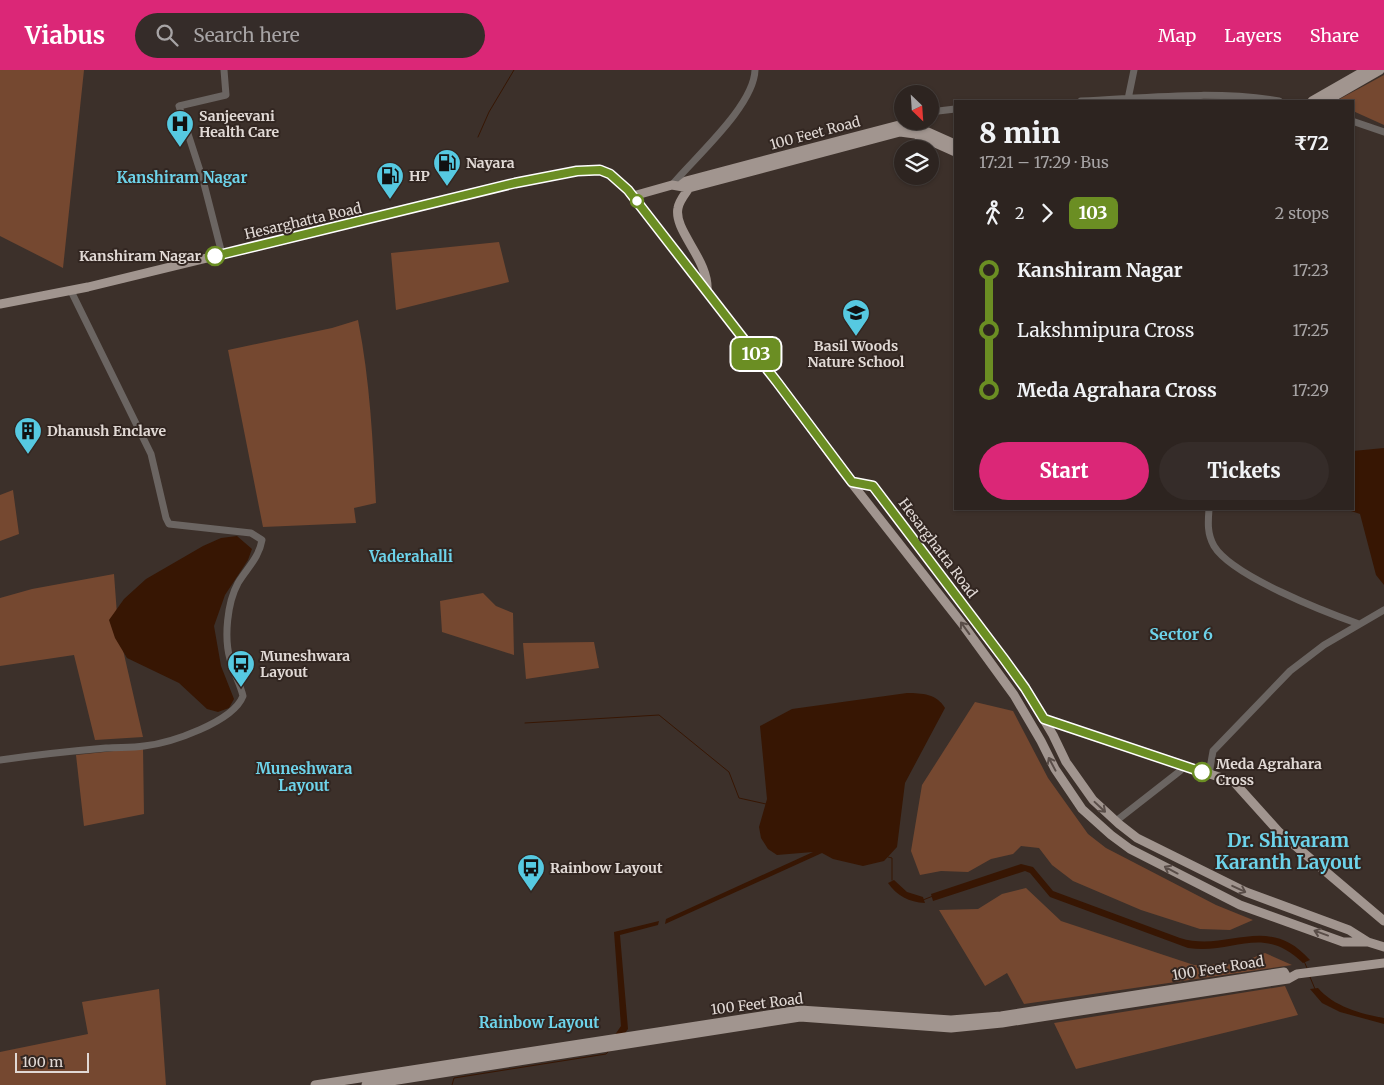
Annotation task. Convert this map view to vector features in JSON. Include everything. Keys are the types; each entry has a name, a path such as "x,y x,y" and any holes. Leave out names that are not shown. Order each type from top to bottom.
{"main road":[{"path":"1314,100 1366,70"},
{"path":"1328,100 1380,70"},
{"name":"100 Feet Road","path":"633,196 894,128"},
{"name":"100 Feet Road","path":"908,130 954,152"},
{"name":"100 Feet Road","path":"924,130 954,144"},
{"name":"Hesarghatta Road","path":"0,304 71,291 515,183 582,170 600,170 610,174 620,180 633,196 958,618 1014,695 1054,769 1082,809 1110,835 1130,849 1240,905 1343,942 1368,942"},
{"path":"682,184 681,200 677,215 682,228 702,262 708,282 707,292"},
{"name":"Hesarghatta Road","path":"852,482 873,486 1025,688 1044,719 1066,762 1087,792 1116,821 1138,838 1212,876 1246,892 1349,930 1368,942"},
{"path":"1044,719 1234,782 1279,832 1384,921"},
{"path":"1368,942 1384,947"},
{"name":"100 Feet Road","path":"366,1085 800,1010 960,1020 1001,1016 1284,972 1288,979 1297,974 1384,964"},
{"name":"100 Feet Road","path":"314,1085 598,1045"}],"street":[{"path":"222,254 203,180 179,106 226,95 224,70"},
{"path":"682,184 750,91 755,70"},
{"path":"1128,99 1134,70"},
{"path":"1105,100 1210,95 1250,96 1273,100"},
{"path":"939,111 954,109"},
{"path":"1354,122 1384,132"},
{"path":"0,760 104,748 145,746 171,740 224,717 240,704 243,696 228,649 230,610 234,591 258,556 262,540 251,533 168,524 150,454 71,291"},
{"path":"1209,510 1210,536 1215,547 1225,559 1277,590 1359,624"},
{"path":"1209,774 1213,751 1284,678 1316,651 1384,610"},
{"path":"1116,821 1180,770"}],"shaded area":[{"path":"0,70 84,70 63,268 0,236"},
{"path":"1384,75 1384,125 1354,111 1354,100 1338,100"},
{"path":"499,242 509,282 396,310 391,253"},
{"path":"358,320 368,388 376,503 354,508 356,523 263,527 228,350 332,328"},
{"path":"1384,448 1384,585 1376,575 1360,514 1348,510 1354,510 1354,451"},
{"path":"13,490 19,534 0,541 0,495"},
{"path":"237,536 252,549 248,560 225,595 214,626 221,666 234,699 229,708 218,712 207,709 179,683 127,658 115,638 109,620 124,599 146,579 203,546 221,538"},
{"path":"114,574 118,628 143,737 95,740 74,655 0,666 0,598 32,589"},
{"path":"483,593 496,606 513,613 514,655 442,632 440,601"},
{"path":"594,642 599,668 526,679 523,643"},
{"path":"907,693 924,694 933,697 942,703 945,708 905,783 897,847 884,861 863,866 833,859 822,853 665,924 666,919 813,852 777,855 768,849 761,838 759,827 767,799 760,726 792,709"},
{"path":"975,702 1013,711 1048,778 1088,834 1106,848 1216,905 1253,920 1230,930 1200,929 1141,910 1073,881 1052,865 1039,848 1021,846 1013,854 991,859 968,872 941,871 920,875 911,851 922,785"},
{"path":"143,748 144,814 84,826 76,755"},
{"path":"1021,864 1033,867 1053,891 1180,938 1215,941 1263,936 1278,938 1294,946 1310,960 1303,963 1288,951 1274,945 1261,943 1247,943 1220,948 1188,948 1050,897 1030,873 1025,871 933,901 931,894"},
{"path":"894,880 907,892 923,897 925,903 909,900 899,895 888,883"},
{"path":"1026,888 1061,921 1194,965 1237,964 1265,953 1292,965 1024,1004 1007,973 985,986 939,910 978,909 1002,894"},
{"path":"659,921 658,925 620,935 628,1029 612,1051 603,1052 621,1026 614,932"},
{"path":"1285,986 1298,1015 1076,1069 1054,1023"},
{"path":"1318,988 1331,1000 1339,1004 1366,1014 1384,1018 1384,1024 1340,1012 1322,1003 1310,989"},
{"path":"159,989 166,1085 0,1085 0,1052 88,1034 82,1002"}],"waterway":[{"path":"478,137 489,112 514,70"},
{"path":"525,723 659,715 729,772 739,798 766,804"},
{"path":"888,857 892,858 892,880"},
{"path":"923,900 933,896"},
{"path":"1304,961 1307,968"},
{"path":"1310,977 1315,989"},
{"path":"452,1085 454,1078 606,1054 608,1052"}],"bus line":[{"name":"103","path":"215,256 386,216 515,183 588,170 600,170 610,174 620,180 628,190 816,433 843,472 852,482 873,486 1004,659 1044,719 1202,772"}],"place":[{"name":"Sanjeevani Health Care","path":"180,148"},
{"name":"Nayara","path":"447,187"},
{"name":"HP","path":"390,200"},
{"name":"Kanshiram Nagar","path":"215,256"},
{"name":"Basil Woods Nature School","path":"856,337"},
{"name":"Dhanush Enclave","path":"28,455"},
{"name":"Muneshwara Layout","path":"241,688"},
{"name":"Meda Agrahara Cross","path":"1202,772"},
{"name":"Rainbow Layout","path":"531,892"}],"district":[{"name":"Kanshiram Nagar","path":"182,178"},
{"name":"Vaderahalli","path":"411,557"},
{"name":"Sector 6","path":"1181,634"},
{"name":"Muneshwara Layout","path":"304,778"},
{"name":"Dr. Shivaram Karanth Layout","path":"1288,851"},
{"name":"Rainbow Layout","path":"539,1023"}]}
